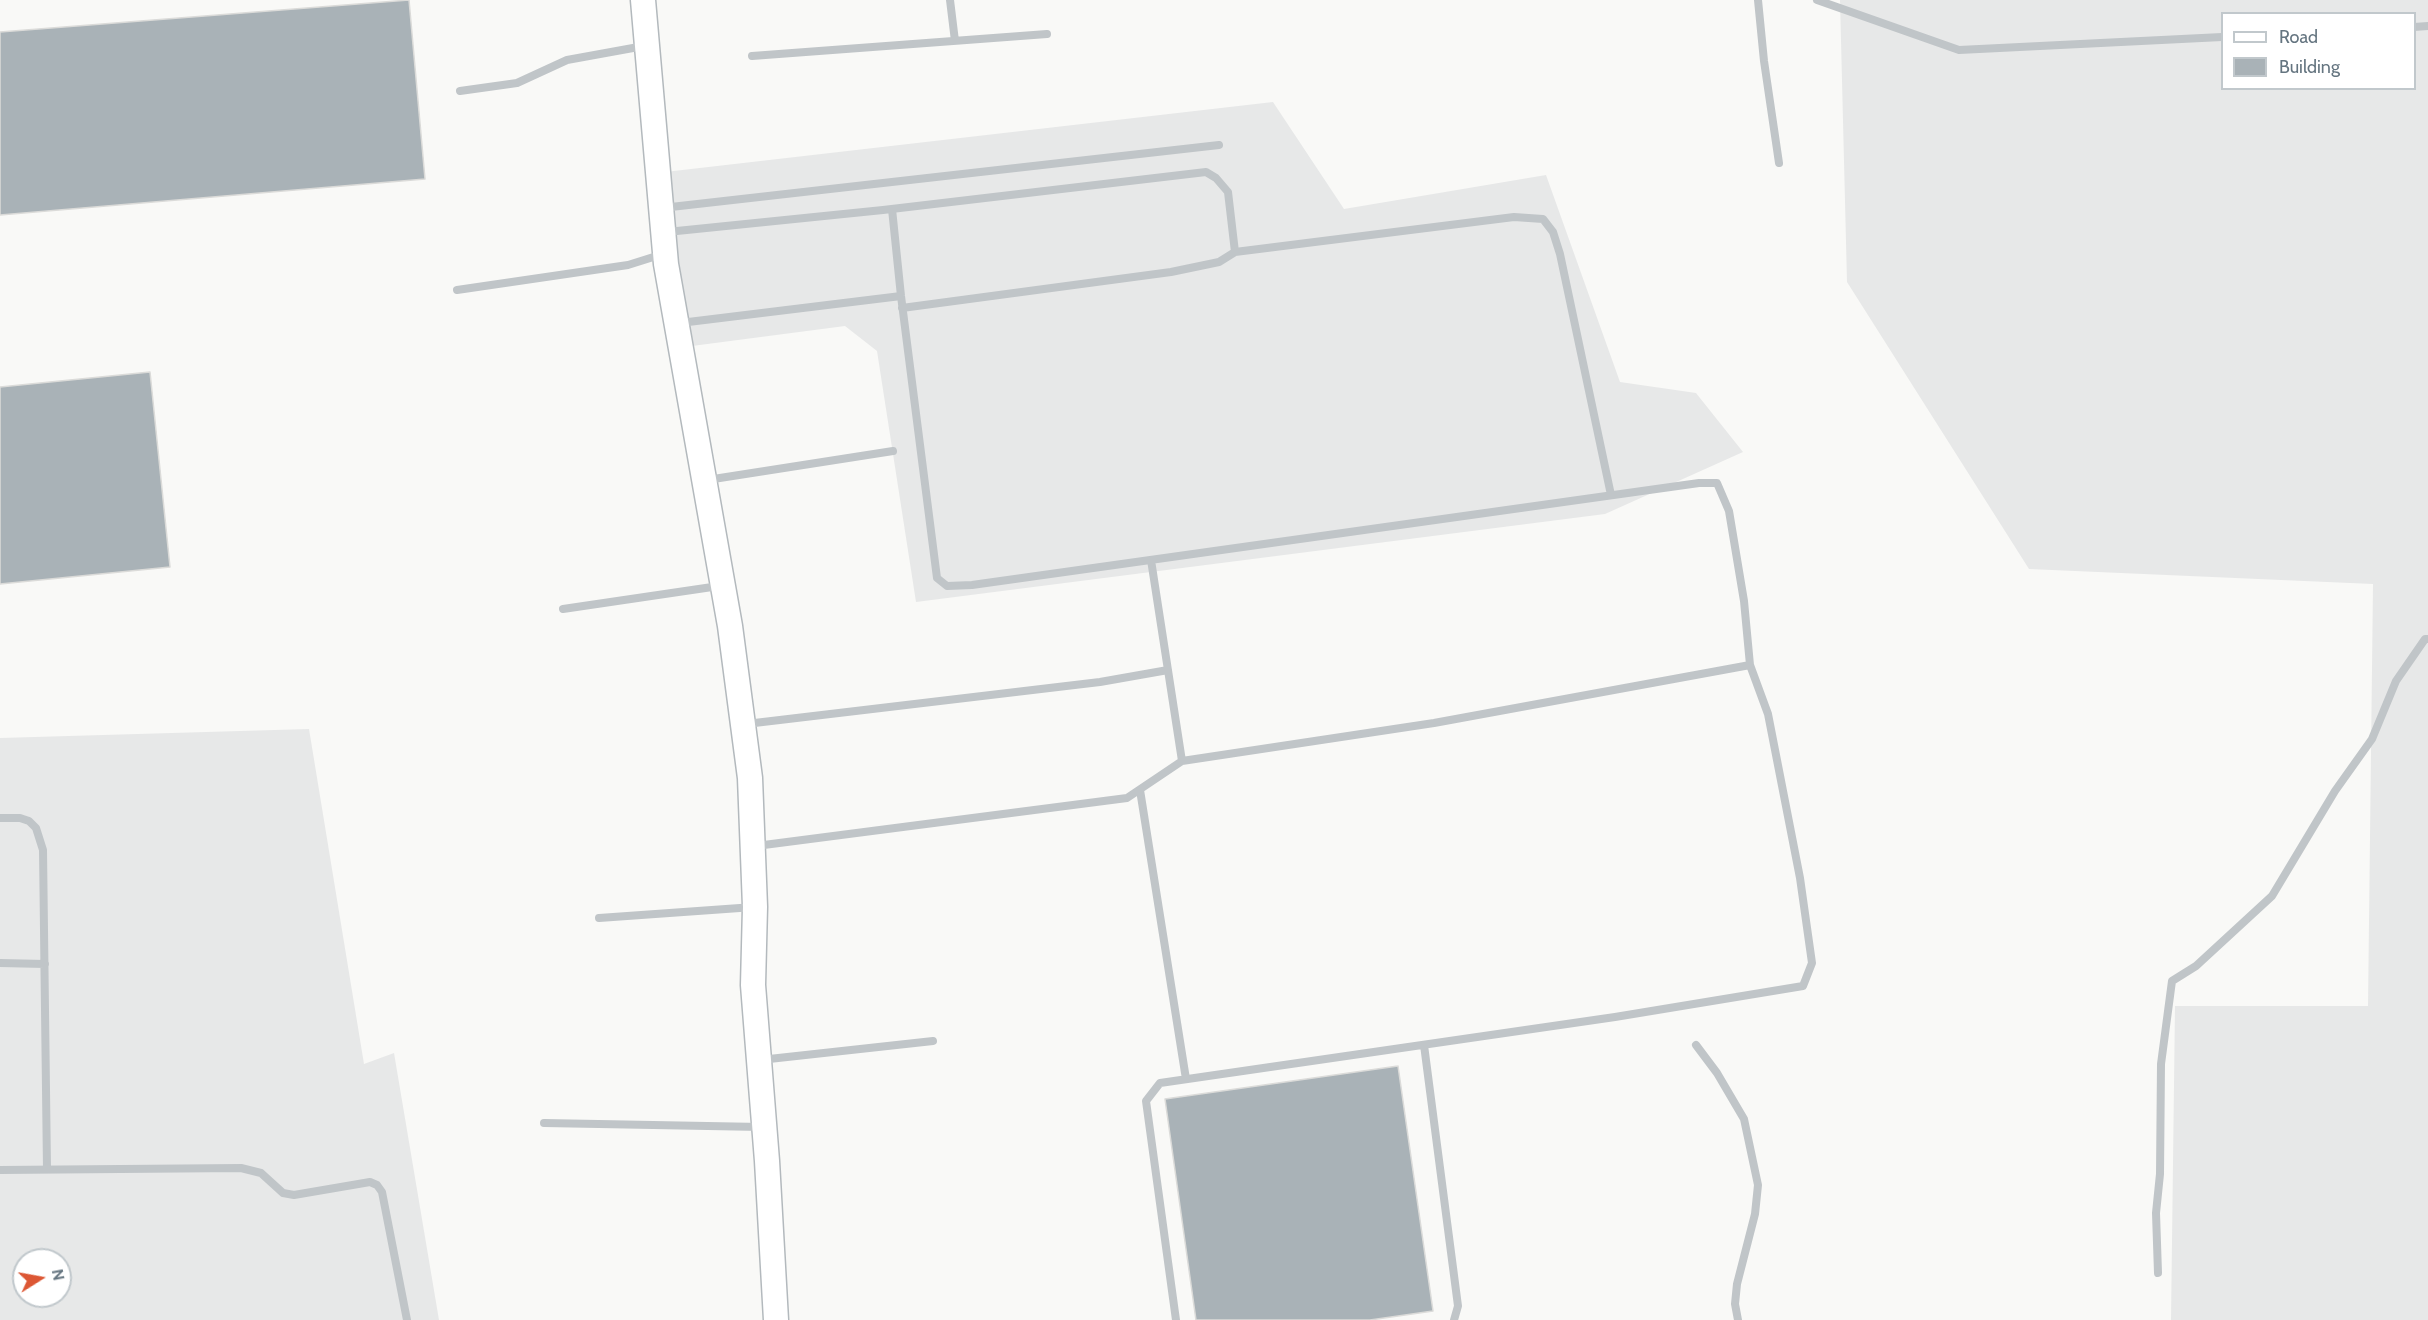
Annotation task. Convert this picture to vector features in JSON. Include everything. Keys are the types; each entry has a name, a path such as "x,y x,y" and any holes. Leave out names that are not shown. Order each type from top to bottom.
{"street":[{"path":"643,0 664,243 722,586 750,778 755,907 753,986 765,1128 776,1320"}],"lane":[{"path":"951,0 955,41"},
{"path":"1758,0 1779,164"},
{"path":"1817,0 1959,50 2221,37"},
{"path":"752,56 1047,34"},
{"path":"460,91 517,83 567,60 647,46"},
{"path":"661,208 1219,145"},
{"path":"458,290 628,265 664,243 892,209 1206,172 1216,178 1228,192 1235,252"},
{"path":"892,209 902,308 937,578 947,586 972,585 1699,483 1717,483 1729,511 1744,601 1749,665 1768,714 1800,878 1812,963 1803,986 1615,1017 1160,1083 1146,1101 1176,1320"},
{"path":"902,308 1171,272 1219,262 1235,252 1514,218 1543,219 1553,232 1560,254 1611,495"},
{"path":"676,323 901,296"},
{"path":"704,480 894,451"},
{"path":"1151,560 1182,761"},
{"path":"562,609 722,586"},
{"path":"2158,1273 2156,1213 2160,1174 2161,1064 2172,981 2196,966 2272,896 2335,791 2372,739 2396,681 2425,639 2428,639"},
{"path":"753,846 1127,798 1182,761 1434,723 1749,665"},
{"path":"743,725 1100,682 1168,670"},
{"path":"1140,790 1186,1079"},
{"path":"0,818 20,818 29,821 36,828 44,850 47,1170"},
{"path":"599,918 755,907"},
{"path":"0,963 45,964"},
{"path":"759,1060 933,1041"},
{"path":"1424,1045 1458,1306 1454,1320"},
{"path":"1696,1045 1717,1073 1744,1119 1758,1185 1755,1214 1737,1284 1735,1304 1738,1320"},
{"path":"544,1123 671,1124 765,1128"},
{"path":"0,1170 241,1168 261,1173 283,1192 294,1195 370,1182 382,1191 407,1320"}],"shaded area":[{"path":"1840,0 2428,0 2428,1320 2171,1320 2175,1006 2368,1006 2373,584 2029,569 1847,282"},
{"path":"1273,102 1344,209 1546,175 1620,382 1696,393 1743,452 1605,514 916,602 877,351 845,326 692,346 665,172"},
{"path":"309,729 364,1064 394,1053 439,1320 0,1320 0,738"}],"building":[{"path":"409,0 425,179 0,215 0,32"},
{"path":"150,372 170,567 0,584 0,387"},
{"path":"1398,1066 1433,1311 1370,1320 1196,1320 1165,1099"}]}
